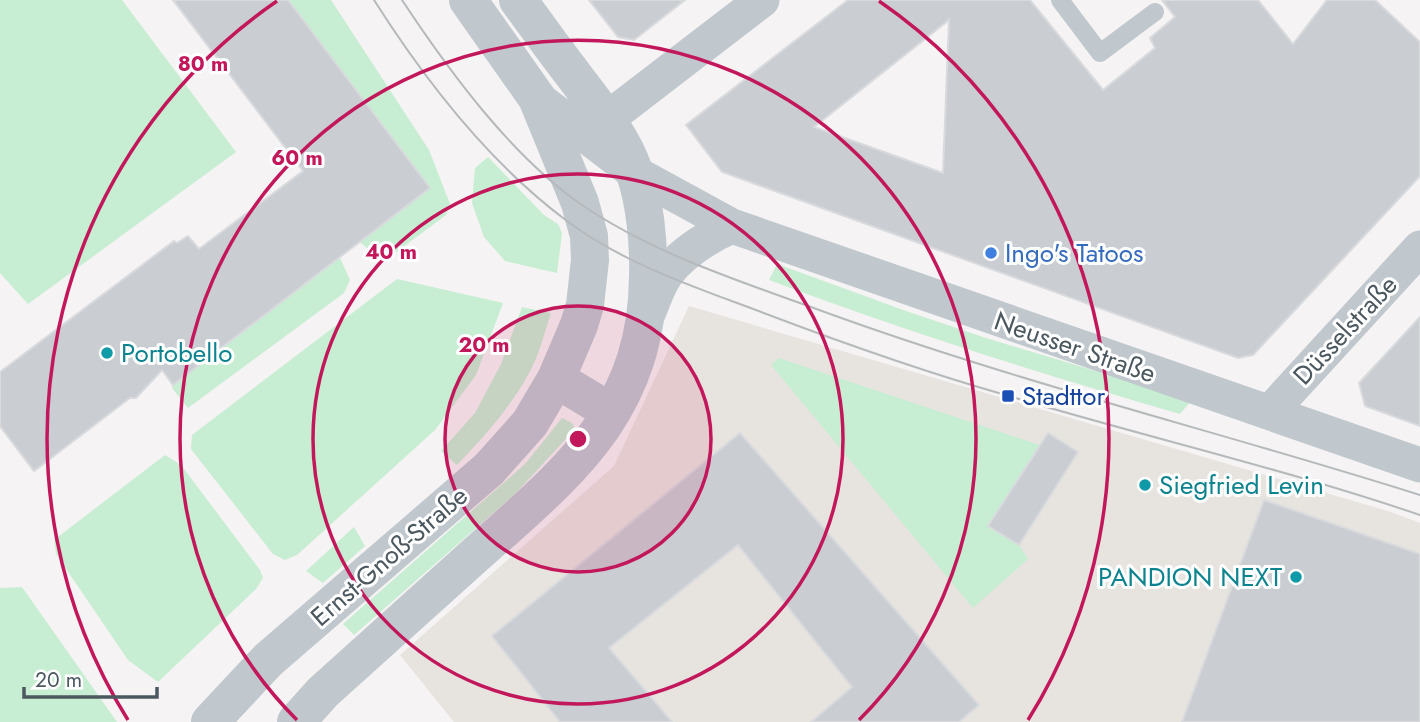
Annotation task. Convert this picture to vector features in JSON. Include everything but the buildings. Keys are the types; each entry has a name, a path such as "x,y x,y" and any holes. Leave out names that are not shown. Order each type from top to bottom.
{"street":[{"name":"Neusser Straße","path":"468,0 537,98 635,173 732,226 1420,466"},
{"path":"296,722 323,692 535,502 580,458 633,373 645,320 648,244 635,173 607,119 518,0"},
{"path":"607,119 762,0"},
{"path":"537,98 607,119"},
{"name":"Ernst-Gnoß-Straße","path":"226,716 268,660 489,469 530,423 556,379 585,305 590,260 589,236 568,170 537,98"},
{"path":"645,320 666,274 683,257 714,234 732,226"},
{"name":"Düsselstraße","path":"1270,412 1420,248"},
{"path":"556,379 611,412"}],"lane":[{"path":"1060,0 1100,53 1155,12"}],"shaded area":[{"path":"689,306 1391,512 1420,523 1420,722 454,722 400,655 614,466"}],"green space":[{"path":"0,0 122,0 236,152 28,304 0,273"},
{"path":"288,0 331,0 429,150 450,204 446,215 387,259 380,259 360,242 430,188"},
{"path":"488,157 544,215 558,224 562,233 557,273 505,261 484,237 472,203 475,168"},
{"path":"340,258 350,280 344,293 188,408 172,388 173,385"},
{"path":"777,264 986,338 1192,400 1180,414 973,351 769,280"},
{"path":"397,279 503,303 476,375 435,430 297,555 285,560 273,554 191,449 192,435"},
{"path":"522,307 551,313 535,360 504,411 457,465 441,451 475,413 501,364"},
{"path":"779,358 1040,445 988,525 1019,545 1028,559 973,608 771,365"},
{"path":"562,418 572,423 575,429 516,493 354,635 343,624 525,464"},
{"path":"165,455 181,465 260,570 263,578 256,589 158,682 128,660 56,554 54,540"},
{"path":"354,527 365,546 323,583 306,571"},
{"path":"22,587 117,722 0,722 0,588"}],"tram line":[{"path":"374,0 437,91 511,174 567,221 639,264 717,296 918,368 1420,515"},
{"path":"402,0 483,111 531,162 582,205 608,222 664,251 722,275 962,359 1420,495"}],"place":[{"name":"Ingo's Tatoos","path":"991,253"},
{"name":"Portobello","path":"107,353"},
{"name":"Stadttor","path":"1008,396"},
{"name":"Siegfried Levin","path":"1145,485"},
{"name":"PANDION NEXT","path":"1296,577"}]}
